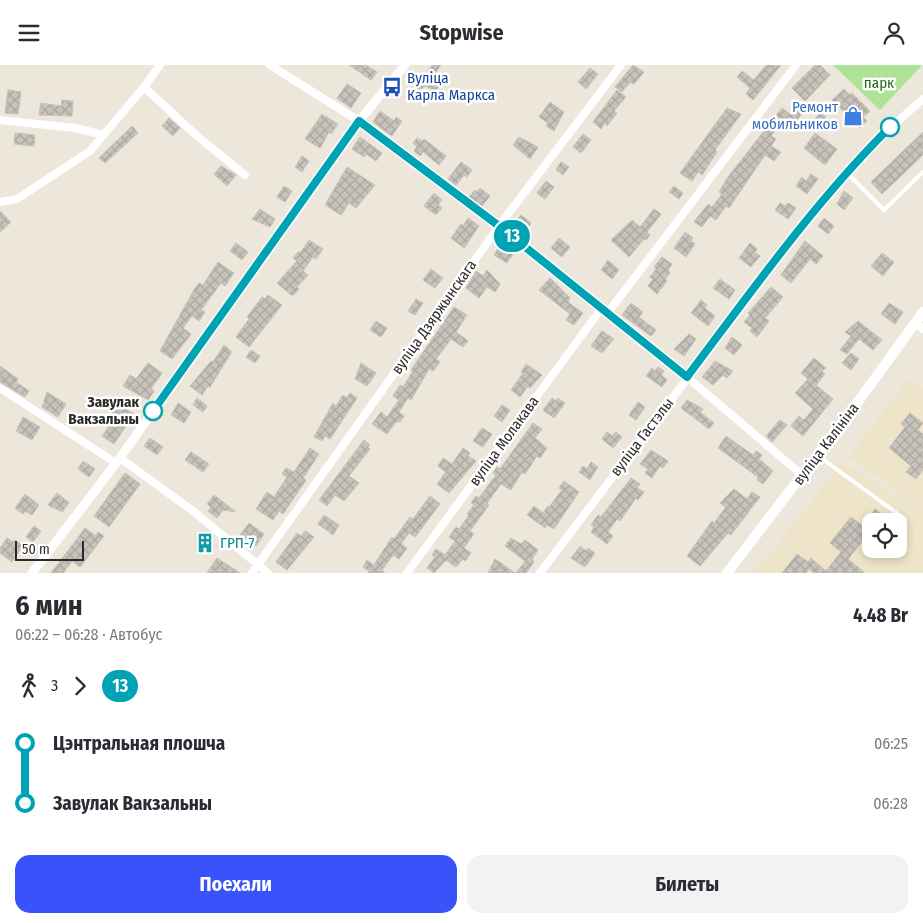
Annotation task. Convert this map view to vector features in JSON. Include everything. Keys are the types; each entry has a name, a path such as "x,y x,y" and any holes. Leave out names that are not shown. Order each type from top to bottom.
{"main road":[{"name":"вуліца Калініна","path":"727,573 919,326 923,312"}],"street":[{"path":"0,202 17,199 90,151 160,65"},
{"path":"270,65 359,121 499,226 687,377 802,475"},
{"path":"32,573 118,461 359,121 405,65"},
{"name":"вуліца Дзяржынскага","path":"252,573 499,226 621,65"},
{"name":"вуліца Молакава","path":"407,573 604,312 796,65"},
{"path":"144,87 196,136 245,175"},
{"name":"вуліца Гастэлы","path":"540,573 687,377 846,172 890,127 923,99"},
{"path":"0,120 75,128 104,135"},
{"path":"0,388 118,461 193,511 268,573"}],"lane":[{"path":"846,172 884,210 923,172"},
{"path":"817,455 897,513"}],"shaded area":[{"path":"909,377 923,388 923,510 849,457"},
{"path":"843,462 923,512 923,573 754,573"}],"green space":[{"name":"парк","path":"833,65 922,65 880,110"}],"building":[{"path":"349,65 366,65 377,72 371,80"},
{"path":"432,65 441,65 436,72 439,75 437,78 442,82 435,92 426,86 419,90 411,84 418,75 423,79"},
{"path":"633,65 644,72 634,84 630,82 622,92 615,87"},
{"path":"766,65 781,65 753,100 746,94 750,88 737,77 742,71 754,80"},
{"path":"815,65 820,65 830,75 805,101 792,88"},
{"path":"590,68 598,74 586,89 578,82"},
{"path":"347,84 361,93 351,108 337,98"},
{"path":"844,89 850,95 852,93 870,111 863,117 867,121 860,128 832,100"},
{"path":"8,90 21,92 18,114 5,113"},
{"path":"617,90 626,97 614,111 617,113 607,126 605,123 601,129 593,122"},
{"path":"62,100 73,101 72,116 39,115 41,103 61,106"},
{"path":"550,102 564,112 554,131 546,126 548,123 539,117"},
{"path":"798,105 804,110 795,123 792,121 786,130 779,125 771,136 776,139 771,146 781,152 774,161 765,155 729,208 726,206 716,220 710,216 702,227 694,222 708,204 712,207 722,194 719,192 728,177 782,108 791,115"},
{"path":"727,108 741,114 715,150 717,152 702,175 698,172 692,181 680,173"},
{"path":"380,111 394,121 396,117 402,121 392,136 373,122"},
{"path":"820,113 826,117 820,125 814,120"},
{"path":"322,114 338,124 331,134 329,132 320,148 305,139"},
{"path":"169,118 180,128 173,136 162,126"},
{"path":"132,126 138,133 105,163 99,158"},
{"path":"923,132 923,155 882,194 871,182"},
{"path":"15,133 35,135 34,146 14,144"},
{"path":"815,133 837,149 825,165 804,148"},
{"path":"583,134 591,140 581,153 573,147"},
{"path":"360,137 382,153 376,161 366,154 364,157 352,149"},
{"path":"519,137 538,147 530,159 513,145"},
{"path":"417,138 422,141 424,139 446,156 439,165 423,152 420,156 414,151 417,147 413,143"},
{"path":"302,156 309,161 302,172 295,167"},
{"path":"461,162 472,170 467,177 464,175 456,185 448,179"},
{"path":"561,162 569,167 563,175 556,170"},
{"path":"221,166 236,175 227,186 214,174"},
{"path":"347,167 375,185 356,208 349,203 341,215 325,205"},
{"path":"811,174 818,179 807,194 796,186 802,177 806,181"},
{"path":"546,181 554,187 545,199 537,193"},
{"path":"284,186 292,191 285,202 277,197"},
{"path":"674,186 683,193 679,199 669,192"},
{"path":"480,188 490,196 482,206 469,197 475,190 477,192"},
{"path":"844,191 853,198 844,210 837,204"},
{"path":"434,193 442,200 438,205 442,208 436,215 424,206"},
{"path":"780,203 785,206 788,203 796,208 788,219 775,210"},
{"path":"260,209 275,219 270,227 252,219"},
{"path":"654,209 661,214 647,232 650,235 646,240 644,239 629,257 611,240 632,220 640,227"},
{"path":"0,211 11,222 0,232"},
{"path":"521,215 531,223 523,234 512,225"},
{"path":"468,218 479,226 464,248 451,238"},
{"path":"824,218 834,226 828,234 818,226"},
{"path":"685,232 693,238 691,241 695,244 686,257 674,248"},
{"path":"559,238 570,247 562,257 551,248"},
{"path":"309,240 323,249 316,259 313,257 303,271 308,275 297,287 299,289 294,295 291,295 277,283 297,261 293,258 298,252 300,253"},
{"path":"805,241 823,256 816,264 810,259 791,283 781,275"},
{"path":"236,243 248,252 242,260 230,251"},
{"path":"750,243 757,249 755,252 760,256 751,267 739,258"},
{"path":"500,245 513,254 507,263 494,255"},
{"path":"882,253 894,262 883,276 871,266"},
{"path":"662,257 672,264 665,280 667,281 657,294 648,286 653,279 650,277 656,269 654,267"},
{"path":"608,260 619,270 612,279 601,270"},
{"path":"218,262 234,273 225,286 221,283 201,310 205,312 199,321 192,316 183,328 191,334 172,359 160,351 195,288 199,283 203,285"},
{"path":"431,269 443,278 435,288 423,280"},
{"path":"487,270 500,284 495,292 487,287 479,298 466,288 476,271 483,276"},
{"path":"550,278 570,298 568,302 583,313 574,325 566,320 570,314 539,290"},
{"path":"720,279 735,290 729,299 713,288"},
{"path":"771,287 783,297 765,318 769,321 757,337 750,331 752,328 744,322 750,315 748,313"},
{"path":"268,295 282,305 249,347 236,337 249,319 247,317 262,297 265,299"},
{"path":"416,299 423,303 415,315 408,311"},
{"path":"701,300 707,305 705,308 715,316 708,326 691,313"},
{"path":"631,303 643,312 639,317 656,330 651,336 622,315"},
{"path":"889,303 903,312 895,324 881,314"},
{"path":"454,307 467,315 456,332 468,341 463,347 451,339 436,359 440,362 433,371 429,369 411,400 408,398 399,412 404,416 400,422 397,421 387,434 372,424 381,412 387,417 399,400 393,396 400,385 403,387 413,371 411,370"},
{"path":"376,321 387,328 381,337 370,330"},
{"path":"858,321 882,340 873,350 859,339 847,354 840,350 851,336 845,332"},
{"path":"602,331 614,339 602,353 591,346"},
{"path":"689,334 696,339 684,356 674,349"},
{"path":"732,337 742,345 734,355 725,348"},
{"path":"224,345 231,353 210,387 208,386 202,395 190,386 211,361 213,362"},
{"path":"251,350 260,356 255,363 246,357"},
{"path":"851,353 859,359 851,370 842,363"},
{"path":"814,358 826,368 822,371 825,374 816,385 833,399 803,436 791,426 799,416 804,420 813,409 795,393 808,379 801,373"},
{"path":"715,361 733,371 727,378 723,375 713,385 702,377"},
{"path":"148,363 162,373 151,389 154,391 148,400 123,386 130,375 136,379"},
{"path":"361,363 376,373 367,386 355,379"},
{"path":"526,364 542,375 530,388 528,386 520,397 511,390 523,373 521,372"},
{"path":"0,366 18,379 16,382 29,391 25,397 0,382"},
{"path":"658,367 664,371 661,375 667,380 662,387 646,376 652,368 655,371"},
{"path":"47,392 66,404 58,417 42,407"},
{"path":"350,393 357,398 330,439 325,436 322,441 314,437 333,403 336,406 343,395 347,398"},
{"path":"197,398 207,406 203,412 193,405"},
{"path":"552,398 556,401 558,398 565,403 554,418 543,410"},
{"path":"687,400 703,409 700,412 714,423 709,429 681,408"},
{"path":"638,402 645,407 636,420 629,415"},
{"path":"117,403 134,414 114,444 102,436 117,415 112,412"},
{"path":"178,403 191,412 184,423 171,415"},
{"path":"502,405 510,410 502,422 494,416"},
{"path":"910,413 923,423 918,430 923,434 923,470 916,479 906,472 911,466 889,448 905,427 901,424"},
{"path":"23,417 40,427 32,440 16,431"},
{"path":"780,420 787,425 772,442 766,436"},
{"path":"533,423 542,429 535,438 547,448 540,458 537,456 525,474 522,472 511,490 501,484 487,503 489,505 470,531 474,534 464,548 471,553 465,561 463,559 456,567 446,560 434,573 427,568 435,557 432,555 436,549 445,555 455,541 449,537 456,527 459,529 469,515 467,514 474,505 471,503 476,496 479,498 496,475 493,473 497,467 500,469"},
{"path":"482,428 492,434 483,447 473,441"},
{"path":"607,432 612,436 616,432 622,437 613,448 602,439"},
{"path":"726,436 753,455 756,451 762,455 759,459 773,471 763,484 757,480 758,477 718,448"},
{"path":"150,438 163,447 157,455 144,446"},
{"path":"364,440 370,445 368,447 370,449 349,476 359,483 344,501 335,495 327,506 319,500"},
{"path":"310,448 319,454 303,478 306,480 283,514 279,511 273,520 256,509 267,492 274,497 287,477 282,474 286,468 294,472"},
{"path":"463,448 470,453 468,456 476,461 449,493 437,484 446,472 438,466 443,458 452,464"},
{"path":"651,450 668,461 663,468 660,466 652,478 645,473 648,469 640,464"},
{"path":"191,452 209,464 203,472 185,460"},
{"path":"83,461 95,469 89,477 78,469"},
{"path":"591,462 598,467 590,480 579,472 583,466 587,469"},
{"path":"125,473 140,484 109,527 94,516"},
{"path":"631,478 640,484 637,488 644,492 638,500 636,498 620,521 617,519 608,532 613,536 607,544 591,532 594,527 591,525 598,515 601,517"},
{"path":"564,481 579,492 554,529 547,525 545,528 527,515 534,506 543,513 562,490 559,488"},
{"path":"734,489 747,499 752,492 760,497 731,535 728,533 700,566 687,556 712,521 714,523 726,507 720,503"},
{"path":"57,493 69,503 62,512 48,505"},
{"path":"25,494 39,505 32,515 25,511 23,514 15,508"},
{"path":"214,495 236,512 223,510 217,518 208,511 211,507 207,504"},
{"path":"430,496 440,504 415,537 409,533 401,544 407,548 399,559 393,555 382,570 385,573 368,573 369,571 363,567 367,560 374,565 392,537 394,539 410,517 413,519"},
{"path":"875,509 880,513 872,513"},
{"path":"324,515 339,525 333,535 318,524"},
{"path":"851,517 862,526 862,542 848,559 865,573 814,573 809,569 806,573 782,573 797,554 808,562 811,558 826,571 841,552 830,543"},
{"path":"249,523 264,534 256,546 240,535"},
{"path":"34,526 41,531 33,542 26,537"},
{"path":"85,528 96,536 98,532 104,536 80,567 72,561 63,573 51,573"},
{"path":"305,531 314,537 287,570 276,562 297,533 301,536"},
{"path":"7,538 13,542 15,540 23,546 12,562 0,553 0,548"},
{"path":"511,538 521,544 525,540 538,550 532,559 534,562 526,573 516,573 525,561 505,546"},
{"path":"580,546 586,551 588,548 595,553 585,567 571,558"},
{"path":"217,558 240,573 207,573"},
{"path":"495,559 501,563 515,573 488,573"}],"bus line":[{"name":"13","path":"153,411 359,121 499,226 687,377 848,169 890,127"}],"place":[{"name":"Вуліца Карла Маркса","path":"392,87"},
{"name":"Ремонт мобильников","path":"853,116"},
{"name":"Завулак Вакзальны","path":"153,411"},
{"name":"ГРП-7","path":"205,543"}]}
